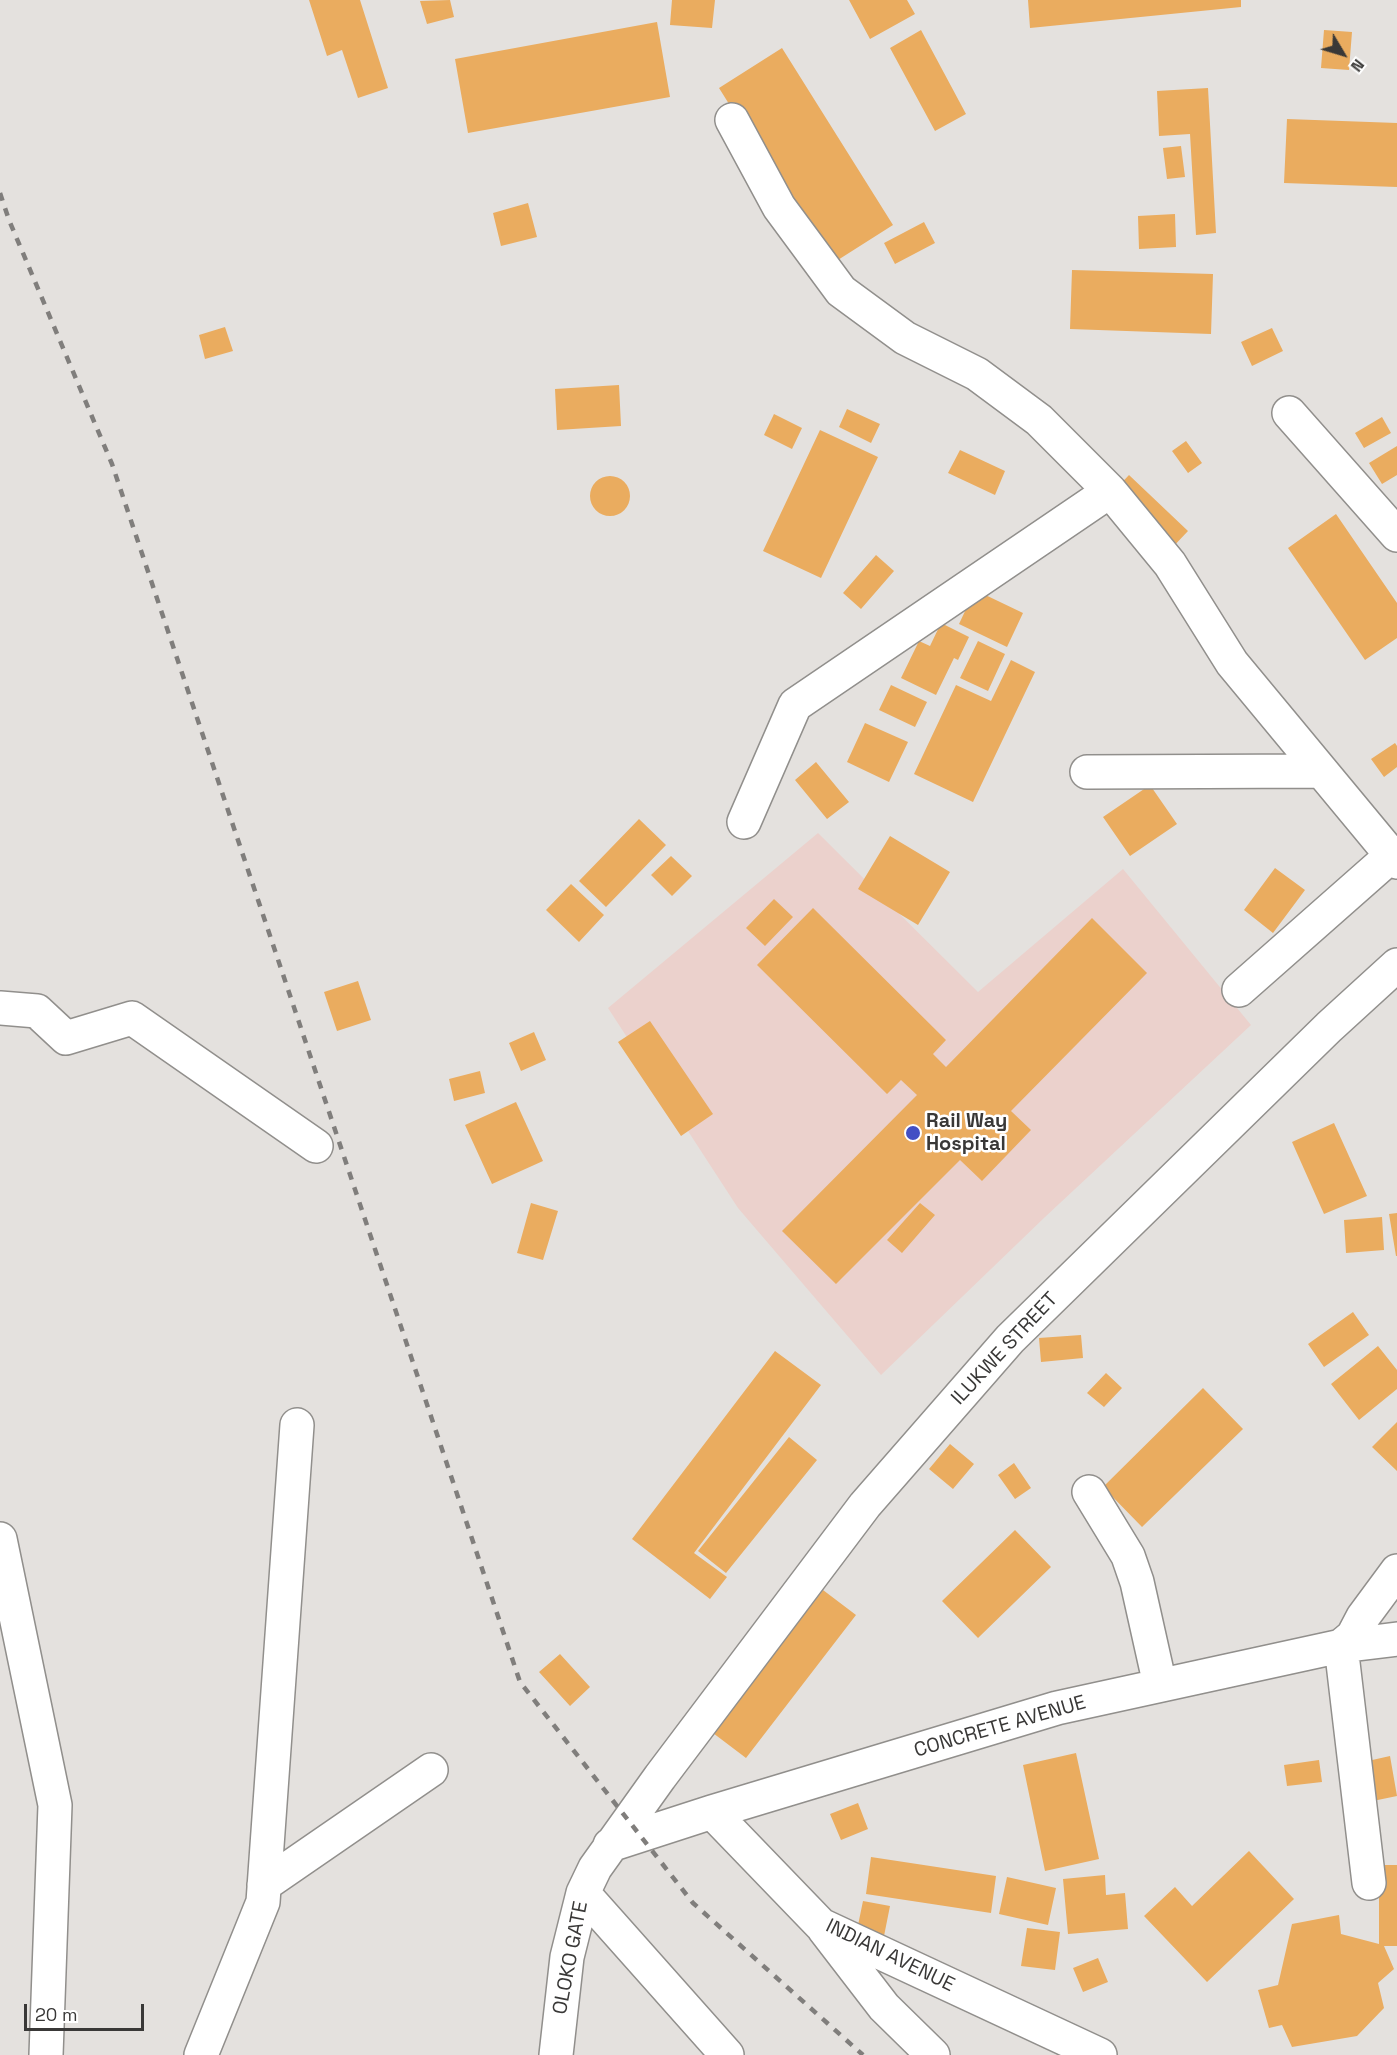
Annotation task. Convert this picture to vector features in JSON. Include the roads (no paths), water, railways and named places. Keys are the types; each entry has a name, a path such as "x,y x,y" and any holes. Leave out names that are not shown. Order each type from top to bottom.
{"street":[{"path":"732,120 779,207 841,291 904,338 977,374 1039,420 1110,491 1170,564 1232,663 1394,859 1239,990"},
{"path":"1289,413 1397,535"},
{"path":"744,822 795,705 1110,491"},
{"path":"1088,772 1320,771"},
{"name":"ILUKWE STREET","path":"660,1777 865,1505 1010,1339 1329,1027 1397,965"},
{"path":"0,1008 37,1011 66,1038 132,1018 316,1146"},
{"path":"201,2055 262,1902 297,1425"},
{"path":"1089,1492 1128,1556 1137,1582 1160,1685"},
{"path":"0,1539 55,1805 45,2055"},
{"path":"1369,1882 1341,1646 1353,1636 1363,1617 1397,1571"},
{"name":"CONCRETE AVENUE","path":"610,1845 1057,1708 1341,1646 1397,1639"},
{"path":"264,1885 430,1770"},
{"name":"OLOKO GATE","path":"556,2055 567,1957 583,1893 610,1845 660,1777"},
{"name":"INDIAN AVENUE","path":"712,1812 821,1925 1100,2055"},
{"path":"583,1893 727,2055"},
{"path":"821,1925 884,2007 933,2055"}],"railway":[{"path":"0,193 9,220 112,464 520,1682 693,1903 863,2055"}],"place":[{"name":"Rail Way Hospital","path":"913,1133"}]}
